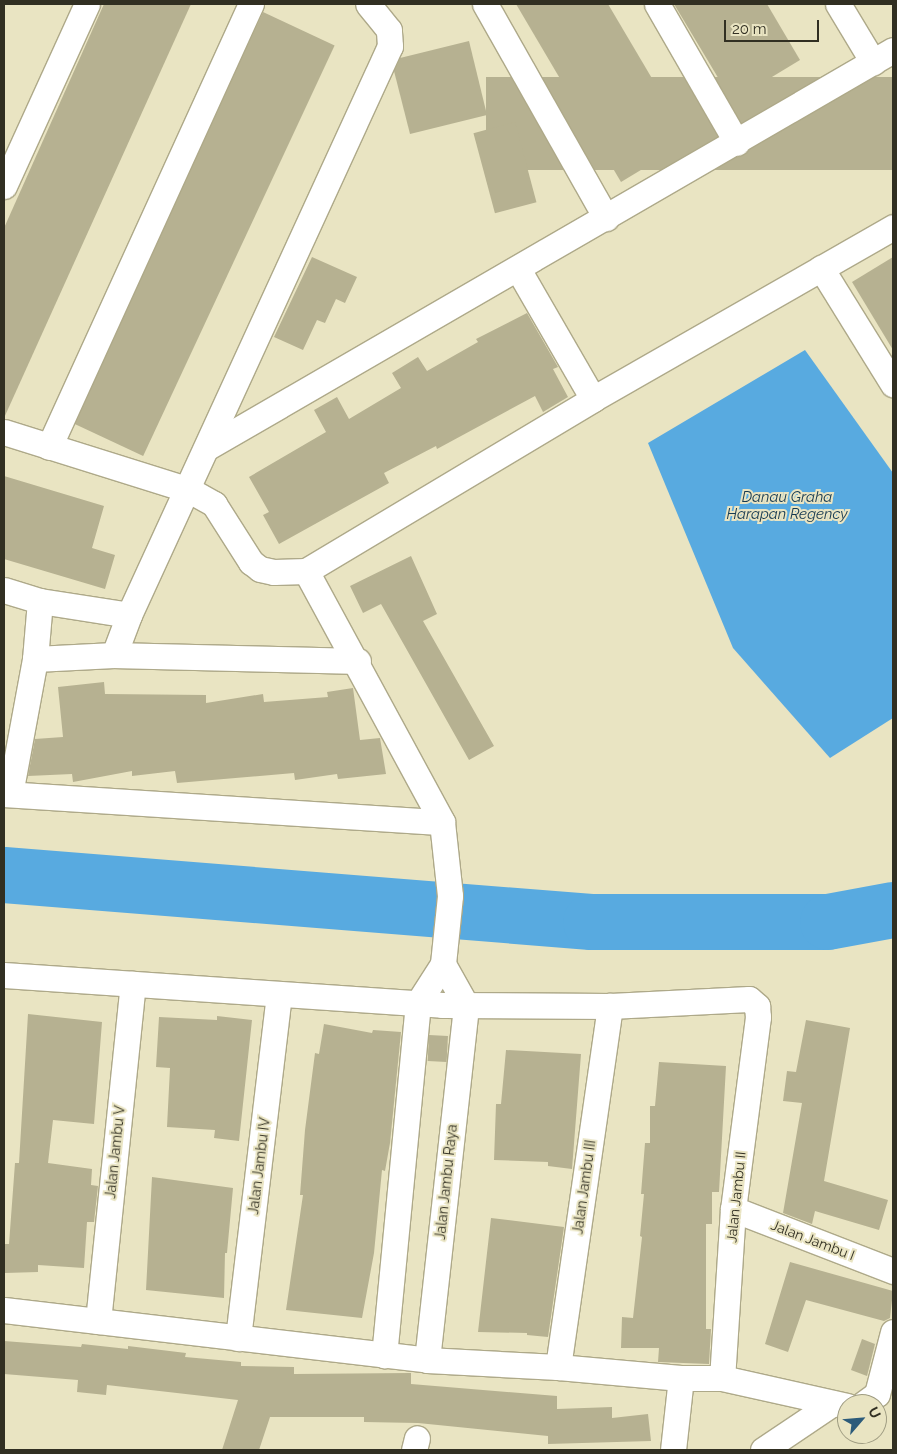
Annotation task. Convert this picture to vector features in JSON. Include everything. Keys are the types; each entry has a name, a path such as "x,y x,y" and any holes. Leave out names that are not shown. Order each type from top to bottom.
{"street":[{"path":"4,186 87,4"},
{"path":"49,448 251,4"},
{"path":"485,4 606,218"},
{"path":"656,4 737,143"},
{"path":"208,447 737,143 883,56 838,4"},
{"path":"114,655 129,615 208,447 390,46 389,30 371,5"},
{"path":"4,432 49,448 188,490 214,504 251,562 260,569 274,572 306,571 593,399 893,227"},
{"path":"821,268 893,384"},
{"path":"518,269 593,399"},
{"path":"306,571 358,661 442,822 450,896 443,964 418,1003 384,1355"},
{"path":"4,590 40,601 129,615"},
{"path":"40,601 35,658 7,794 442,822"},
{"path":"35,658 114,655 358,661"},
{"path":"443,964 466,1005"},
{"path":"4,975 418,1003 610,1006"},
{"name":"Jalan Jambu V","path":"98,1321 133,984"},
{"name":"Jalan Jambu IV","path":"238,1338 279,994"},
{"name":"Jalan Jambu II","path":"610,1006 749,999 757,1006 758,1017 733,1209 722,1378"},
{"name":"Jalan Jambu Raya","path":"427,1360 466,1005"},
{"name":"Jalan Jambu III","path":"558,1367 610,1006"},
{"name":"Jalan Jambu I","path":"733,1209 893,1271"},
{"path":"4,1310 427,1360 558,1367 681,1378 722,1378 837,1404"},
{"path":"877,1394 893,1332"},
{"path":"673,1450 681,1378"},
{"path":"764,1450 837,1407"}],"water":[{"name":"Danau Graha Harapan Regency","path":"805,350 893,473 893,718 830,758 733,648 648,443"}],"building":[{"path":"104,4 191,4 4,418 4,228"},
{"path":"516,4 608,4 689,141 621,182"},
{"path":"674,4 767,4 800,60 732,101"},
{"path":"263,12 335,45 143,456 72,423"},
{"path":"469,41 487,115 410,134 394,71 400,58"},
{"path":"486,77 893,77 893,170 486,170"},
{"path":"515,122 536,202 495,213 473,133"},
{"path":"312,257 357,277 345,303 336,299 325,323 317,320 303,350 274,337"},
{"path":"893,257 893,350 852,282"},
{"path":"527,313 558,367 553,369 568,397 543,412 535,396 437,449 436,446 384,473 389,483 279,544 263,515 269,512 249,477 326,432 314,410 337,397 349,419 401,388 392,373 418,357 427,371 478,342 476,339"},
{"path":"4,476 104,506 92,548 115,555 105,589 4,559"},
{"path":"411,556 437,614 423,621 494,746 469,760 381,604 363,613 350,586"},
{"path":"104,682 105,694 206,695 206,703 263,694 264,702 328,697 327,692 353,688 360,740 380,738 386,774 338,779 337,774 295,780 294,773 177,783 175,771 132,776 132,771 73,782 72,774 28,776 35,739 63,737 58,687"},
{"path":"28,1014 102,1022 94,1124 53,1120 48,1163 92,1169 91,1185 98,1186 94,1222 87,1222 84,1268 38,1265 38,1272 5,1273 4,1244 9,1244 15,1163 19,1163"},
{"path":"217,1016 252,1020 239,1141 214,1138 215,1130 167,1127 170,1068 156,1067 159,1017 217,1020"},
{"path":"806,1020 850,1028 824,1181 888,1200 879,1230 815,1211 812,1224 783,1213 802,1103 783,1101 787,1071 796,1072"},
{"path":"324,1024 372,1033 373,1030 401,1032 390,1143 385,1171 382,1170 374,1253 362,1318 286,1310 303,1195 300,1195 305,1130 315,1053 319,1054"},
{"path":"429,1035 448,1036 447,1062 428,1061"},
{"path":"506,1050 581,1054 572,1169 548,1166 548,1162 494,1160 496,1104 501,1104"},
{"path":"659,1062 726,1066 719,1192 712,1192 712,1224 706,1224 706,1329 711,1329 709,1364 658,1362 659,1348 621,1348 622,1317 633,1318 642,1237 640,1236 644,1194 641,1194 645,1143 650,1143 650,1106 655,1106"},
{"path":"152,1177 233,1188 227,1253 225,1253 224,1298 146,1290"},
{"path":"491,1218 564,1227 548,1337 527,1335 527,1333 478,1332"},
{"path":"790,1262 893,1291 890,1318 884,1321 806,1300 788,1352 765,1344"},
{"path":"862,1339 875,1344 867,1376 851,1370"},
{"path":"4,1341 81,1347 82,1344 128,1349 128,1346 186,1353 185,1357 241,1362 241,1366 294,1367 294,1374 411,1373 411,1384 557,1396 557,1409 612,1407 612,1418 648,1414 651,1441 548,1444 548,1436 418,1423 364,1422 364,1417 270,1417 259,1450 222,1450 238,1400 107,1385 106,1395 77,1392 78,1380 4,1374"}],"waterway":[{"path":"4,875 591,922 828,922 893,910"}]}
